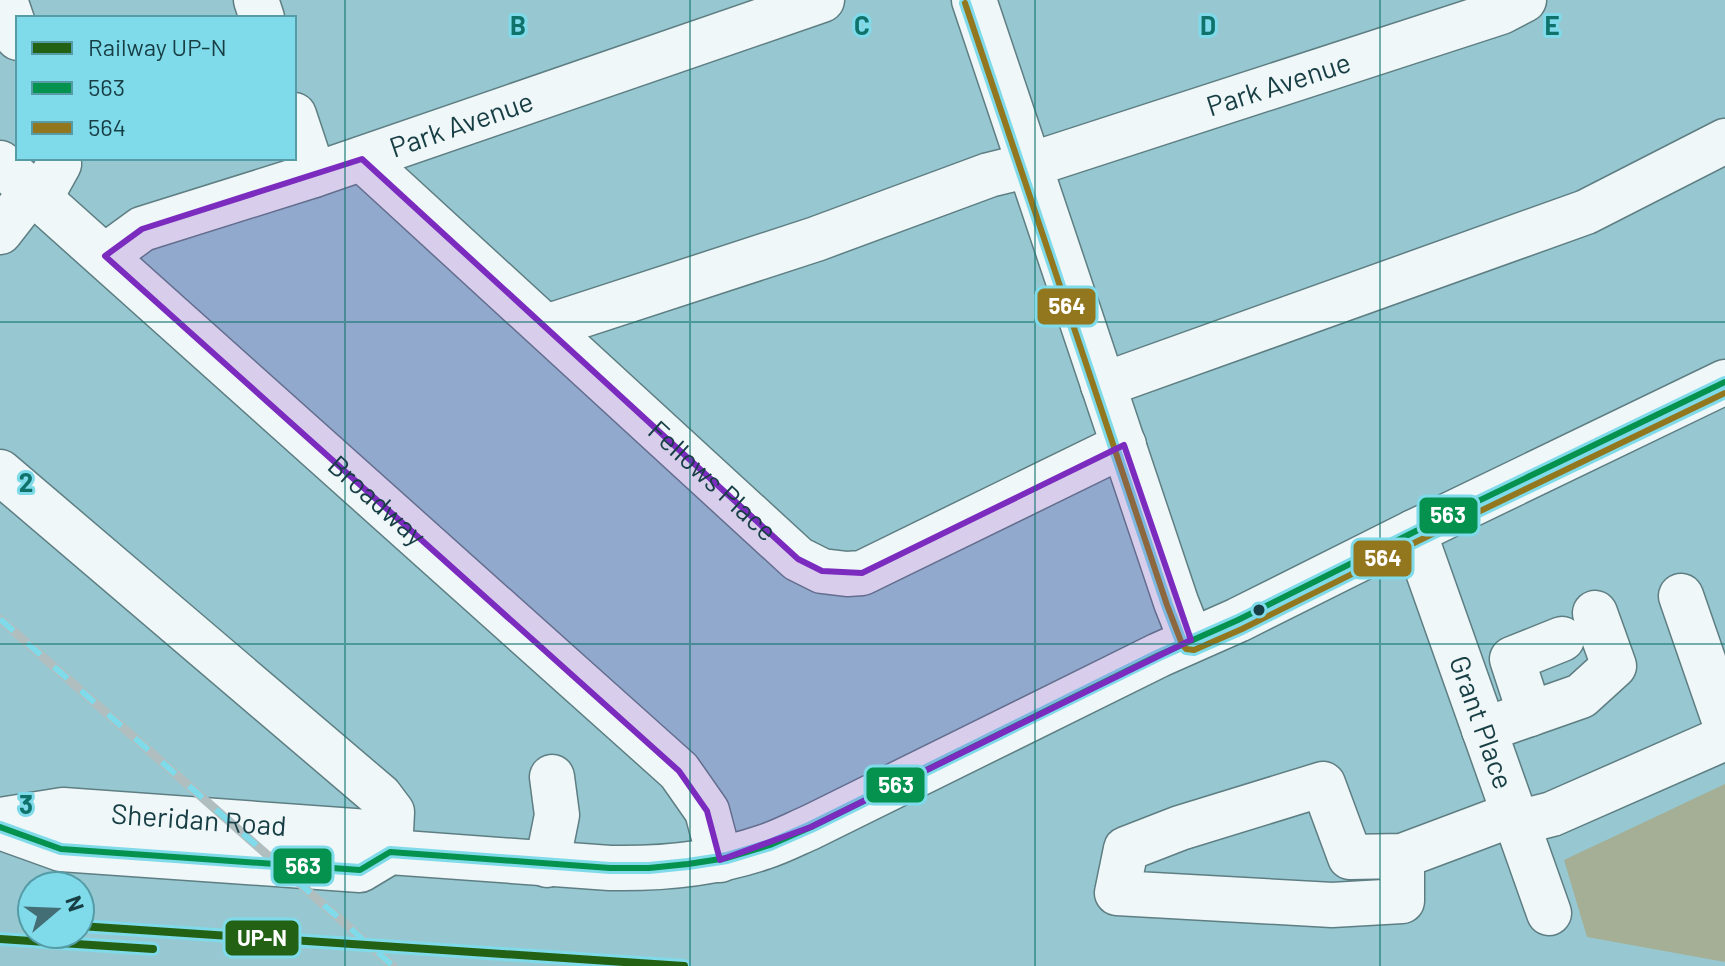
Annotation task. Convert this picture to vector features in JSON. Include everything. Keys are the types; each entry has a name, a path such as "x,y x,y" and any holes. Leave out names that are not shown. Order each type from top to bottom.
{"main road":[{"path":"5,0 16,32"},
{"name":"Park Avenue","path":"105,256 142,229 362,159 822,0"},
{"path":"974,0 1191,640"},
{"name":"Park Avenue","path":"546,327 816,239 989,175 1030,165 1501,12 1524,0"},
{"path":"296,121 314,175"},
{"path":"1103,385 1586,212 1725,141"},
{"name":"Fellows Place","path":"362,159 798,559 822,571 862,573 1124,445"},
{"path":"0,232 32,177"},
{"name":"Broadway","path":"32,177 105,256 679,771 707,811 720,860"},
{"name":"Sheridan Road","path":"0,827 61,849 360,870 390,852 547,865 639,868 720,860 766,846 811,827 1725,382"},
{"path":"0,472 380,796 392,812 390,852"},
{"name":"Grant Place","path":"1414,532 1549,913"},
{"path":"1681,596 1725,723"},
{"path":"1484,730 1530,714 1581,696 1614,666 1578,626 1512,659 1530,714"},
{"path":"1402,856 1402,901 1332,905 1117,893 1126,849 1180,828 1323,784 1350,857 1402,856 1516,818 1552,814 1725,738"},
{"path":"547,865 557,815 552,777"},
{"name":"Sheridan Road","path":"0,820 63,810 368,832 390,852"}],"highlighted area":[{"path":"362,159 798,559 822,571 862,573 1124,445 1191,640 811,827 720,860 707,811 679,771 105,256 142,229"}],"green space":[{"path":"1725,784 1725,962 1587,937 1564,860"}],"railway":[{"path":"0,619 393,966"}],"rail line":[{"name":"UP-N","path":"96,927 684,966"},
{"name":"UP-N","path":"0,939 153,949"}],"transit line":[{"name":"564","path":"965,3 1167,605 1186,649 1194,650 1242,629 1725,393"},
{"name":"563","path":"0,827 61,849 360,870 390,852 610,868 649,868 727,858 770,845 811,827 1725,382"}]}
